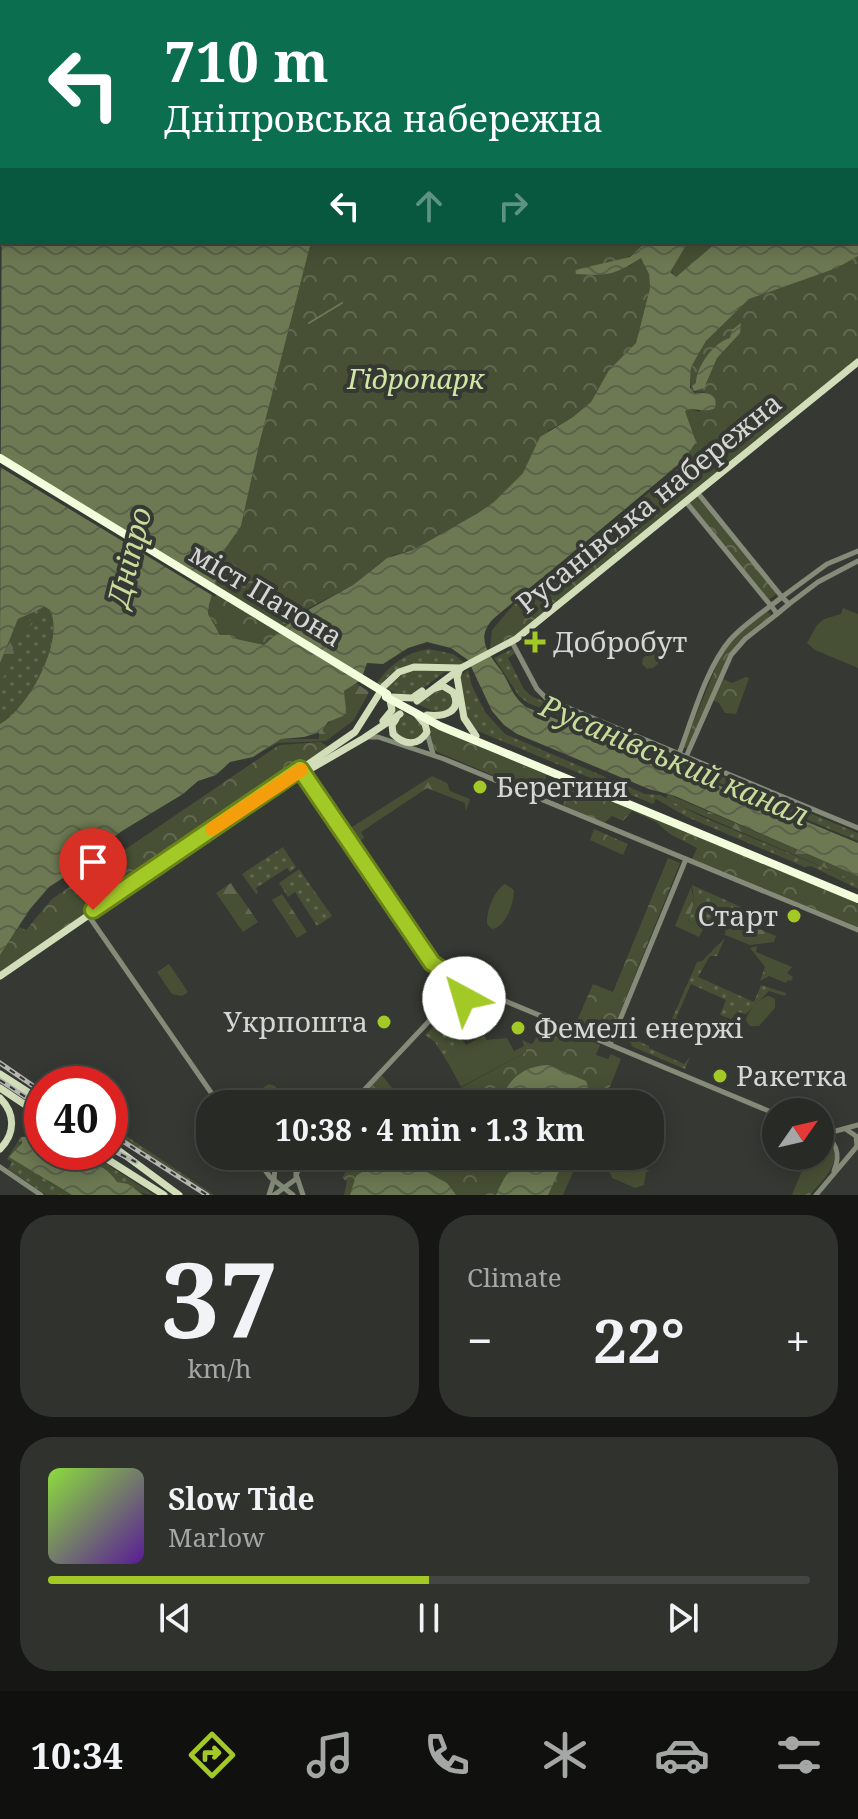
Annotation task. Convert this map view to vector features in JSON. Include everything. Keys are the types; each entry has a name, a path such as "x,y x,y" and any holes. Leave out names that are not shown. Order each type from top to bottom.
{"highway":[{"name":"міст Патона","path":"0,461 386,695"},
{"path":"386,695 416,714 858,896"},
{"path":"386,695 476,736 858,896"}],"main road":[{"name":"Русанівська набережна","path":"459,669 406,669 393,676 386,695 412,698 512,642 858,362"},
{"name":"Русанівська набережна","path":"417,701 459,669"},
{"path":"459,669 457,677 464,718 476,736"},
{"path":"424,695 443,686 453,692 456,701 447,715 427,715"},
{"path":"301,771 310,762 358,729 386,695 392,710 384,721 310,762"},
{"path":"0,979 301,771 364,738 398,715 392,725 393,734 408,743 418,742 427,732 425,724 416,714"},
{"path":"0,1074 24,1089"},
{"path":"0,1088 24,1104"},
{"path":"0,1098 9,1109 12,1125 10,1137 0,1149"},
{"path":"128,1158 178,1195"},
{"path":"124,1170 164,1195"}],"street":[{"path":"697,492 789,604"},
{"path":"686,502 777,614"},
{"path":"679,754 720,654 737,633 827,564 858,551"},
{"path":"686,757 731,655 745,639 832,573 858,561"},
{"path":"512,642 537,689 547,699 858,828"},
{"path":"427,732 433,755"},
{"path":"364,738 378,737 433,755"},
{"path":"408,743 858,930"},
{"path":"301,771 432,963 462,983 762,1108"},
{"path":"610,1044 686,859"},
{"path":"88,916 209,1090"},
{"path":"432,963 444,1002 458,1004"},
{"path":"432,1018 445,981 455,979"},
{"path":"458,1004 465,993 462,983"},
{"path":"364,1090 432,1018 458,1004 497,997"},
{"path":"834,1131 858,1125"},
{"path":"834,1140 844,1130"},
{"path":"816,1195 856,1147 856,1136 844,1130"},
{"path":"829,1179 836,1167 837,1150 834,1144"},
{"path":"837,1150 846,1154 856,1147"},
{"path":"0,1167 41,1195"},
{"path":"266,1170 293,1195"},
{"path":"273,1170 272,1193 293,1182 299,1170"},
{"path":"295,1170 303,1195"}],"green space":[{"name":"Гідропарк","path":"310,244 644,244 624,259 629,267 643,258 649,274 650,288 636,343 609,370 591,402 548,431 523,473 494,502 413,550 381,562 353,585 307,609 264,645 220,635 208,614 225,549 241,526"},
{"path":"687,244 715,244 676,277 672,268"},
{"path":"858,256 858,358 513,637 490,648 492,630 515,603 686,462 684,460 696,442 685,411 700,412 705,392 691,391 691,367 706,341 749,299 837,268"},
{"path":"697,492 779,592 767,601 686,502"},
{"path":"42,607 50,610 53,623 48,656 32,690 11,716 0,724 0,663 18,619"},
{"path":"843,608 858,614 858,668 815,650 807,643 817,625 824,619 841,614"},
{"path":"767,611 771,615 742,638 728,655 688,749 683,747 721,655 738,634"},
{"path":"34,612 38,617 30,618 29,621 33,623 26,630 25,627 21,629 22,636 17,638 12,652 12,664 6,668 8,671 0,681 0,663 17,622"},
{"path":"661,643 669,645 670,653 653,668 647,669 642,664 643,658"},
{"path":"429,649 453,654 465,663 406,667 388,676 381,685 377,683 400,660"},
{"path":"512,649 515,653 508,658 531,696 679,759 675,769 657,756 528,703 519,696 494,658"},
{"path":"468,670 485,712 505,734 645,794 660,795 698,815 858,882 858,889 811,866 805,867 687,817 656,799 653,804 473,729 468,721 460,676"},
{"path":"407,671 445,672 410,694 395,693 386,688"},
{"path":"721,678 732,683 749,678 736,714 725,713 719,703 712,700"},
{"path":"356,683 369,692 354,720 326,741 278,743 258,753 281,739 319,739 319,732 331,721 344,691"},
{"path":"441,689 449,692 454,702 450,711 438,713 412,702"},
{"path":"393,706 422,723 424,735 409,741 393,732 397,721 404,716 401,712 389,720"},
{"path":"427,725 547,775 539,795 433,750"},
{"path":"321,742 328,747 0,972 0,955 19,927 26,930 52,899 279,745"},
{"path":"682,760 858,833 858,841 696,773 679,770"},
{"path":"432,776 447,783 450,791 470,799 466,811 465,803 427,788 361,832 364,838 358,843 349,829"},
{"path":"571,785 858,903 858,927 692,859 697,848 632,811 623,821 612,816 604,823 563,805"},
{"path":"668,794 858,876 858,882 683,807 666,798"},
{"path":"594,829 628,844 623,855 590,840"},
{"path":"283,847 296,867 290,872 287,868 256,888 256,894 242,874"},
{"path":"668,858 680,863 610,1037 576,1023 593,984 613,992"},
{"path":"299,869 332,916 317,926 295,892 288,897 279,883"},
{"path":"231,883 258,922 243,932 216,893"},
{"path":"505,884 514,890 513,901 505,919 492,929 487,924 489,908 497,891"},
{"path":"692,885 741,907 740,916 736,920 719,917 722,911 715,908 713,910 719,912 705,926 703,922 697,925 688,921 694,902"},
{"path":"691,887 694,902 688,921 697,925 701,920 705,926 699,937 675,926"},
{"path":"282,894 307,932 297,938 272,900"},
{"path":"740,916 740,921 776,936 774,942 750,945 725,935 726,920 719,917 735,920"},
{"path":"725,938 717,956 710,956 698,977 754,1002 761,985 786,993 785,996 769,991 746,1014 738,1012 731,1019 720,1015 726,1000 691,984 676,1018 708,1032 704,1035 672,1019 697,962 702,961"},
{"path":"757,946 756,952 792,967 787,973 793,977 791,981 786,983 769,976 760,981 765,967 750,948"},
{"path":"169,964 188,992 182,996 172,994 157,972"},
{"path":"769,996 775,999 775,1008 759,1026 750,1026 746,1021 748,1013"},
{"path":"446,1018 469,1049 448,1063 435,1042 425,1035"},
{"path":"544,1021 600,1045 596,1055 608,1059 611,1054 621,1059 609,1090 457,1090 526,1052 522,1040 531,1044"},
{"path":"624,1029 632,1032 631,1035 641,1039 640,1042 649,1048 684,1064 690,1057 685,1069 631,1046 622,1038 618,1040 619,1036 623,1037 621,1032"},
{"path":"484,1035 487,1040 507,1038 514,1051 524,1046 526,1052 461,1087 445,1057"},
{"path":"381,1074 394,1090 367,1090"},
{"path":"269,1084 278,1090 259,1090"},
{"path":"24,1137 18,1149 24,1155 24,1170 38,1170 49,1182 72,1195 46,1195 8,1169 12,1162 7,1159 20,1138"},
{"path":"128,1137 214,1195 128,1143"},
{"path":"106,1170 116,1170 154,1195 117,1182"},
{"path":"347,1170 574,1170 563,1195 344,1195 347,1181 342,1178"},
{"path":"609,1170 650,1171 646,1172 644,1185 635,1188 612,1178"},
{"path":"802,1170 830,1170 810,1195 792,1195"}],"water":[{"name":"Дніпро","path":"2,244 310,244 241,526 225,549 209,605 208,614 220,635 264,645 299,615 353,585 387,558 413,550 494,502 523,473 540,437 591,402 609,370 636,343 650,288 649,274 641,258 610,273 576,274 575,270 630,257 644,244 687,244 672,269 671,273 676,277 715,244 858,244 858,256 837,268 749,299 706,341 691,367 690,388 694,393 713,396 716,403 715,408 685,411 696,442 684,460 493,619 485,634 486,648 518,700 526,707 858,843 858,876 675,796 649,789 517,734 492,711 468,660 451,648 427,642 408,648 383,664 367,663 361,680 344,691 346,710 343,716 328,722 321,732 281,739 253,757 230,762 216,775 198,781 183,794 122,831 87,857 77,869 49,887 30,909 0,955 0,724 22,704 41,673 48,656 53,623 50,610 44,607 18,619 0,663"},
{"path":"741,323 740,333 717,358 704,388 694,391 692,386 707,356 718,344 730,338 732,330"},
{"path":"548,1065 586,1081 589,1090 506,1090 518,1075"},
{"path":"21,1137 24,1137 24,1166 9,1157 22,1143"},
{"path":"31,1170 105,1170 117,1182 128,1184 143,1195 72,1195"},
{"path":"365,1170 423,1170 447,1183 456,1195 350,1195 356,1176"},
{"path":"509,1170 560,1170 548,1195 496,1195"}],"pier":[{"path":"0,454 219,587 215,597 0,467"}],"waterway":[{"path":"309,323 342,303"}],"railway":[{"path":"0,1063 24,1080"},
{"path":"0,1080 24,1096"},
{"path":"128,1145 207,1195"},
{"path":"128,1158 136,1162"}],"slow traffic":[{"path":"212,829 301,770"}],"place":[{"name":"Добробут","path":"535,642"},
{"name":"Берегиня","path":"480,787"},
{"name":"Старт","path":"794,916"},
{"name":"Укрпошта","path":"384,1022"},
{"name":"Фемелі енержі","path":"518,1028"},
{"name":"Ракетка","path":"720,1076"}],"route":[{"path":"93,910 300,769 432,963 462,983 464,998"}],"water label":[{"name":"Русанівський канал","path":"674,761"}]}
